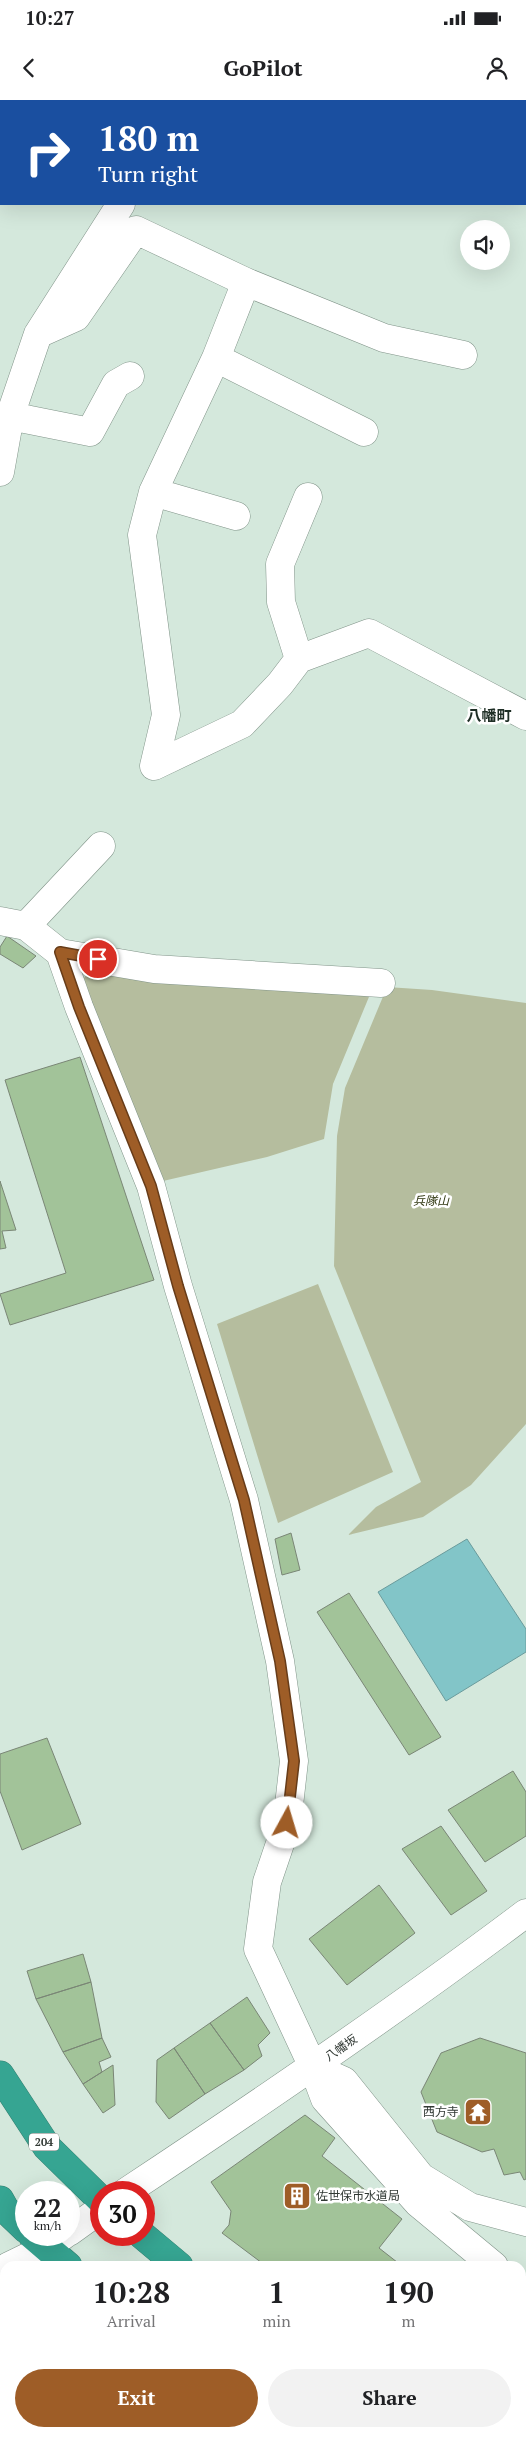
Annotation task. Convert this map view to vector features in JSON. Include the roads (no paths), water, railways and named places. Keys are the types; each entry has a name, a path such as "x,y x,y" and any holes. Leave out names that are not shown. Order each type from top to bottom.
{"highway":[{"name":"204","path":"0,2075 47,2147 90,2189"},
{"path":"0,2200 5,2209 15,2219"},
{"path":"52,2246 64,2261"},
{"path":"155,2246 172,2261"}],"street":[{"path":"0,472 10,416 38,334 121,205"},
{"path":"38,334 76,317 136,230 246,282 384,338 463,355"},
{"path":"246,282 216,358 153,492 142,535 166,715 154,766 242,724 280,684 299,660 369,633 526,716"},
{"path":"216,358 364,432"},
{"path":"10,416 90,432 116,384 130,376"},
{"path":"153,492 236,516"},
{"path":"299,660 281,602 280,564 308,497"},
{"path":"101,846 13,924 60,952 154,969 381,983"},
{"path":"60,952 82,1016 151,1186 178,1286 244,1500 280,1661 294,1761 287,1823 267,1882 258,1950 313,2067 325,2099 418,2203 488,2261"},
{"name":"八幡坂","path":"142,2181 430,1986 526,1913"},
{"path":"313,2067 344,2081 420,2177 470,2207 526,2222"},
{"path":"16,2261 37,2246"}],"water":[{"path":"467,1539 526,1629 526,1652 446,1701 378,1592"}],"place":[{"name":"西方寺","path":"478,2112"},
{"name":"佐世保市水道局","path":"297,2196"}],"district":[{"name":"八幡町","path":"489,716"}],"park label":[{"name":"兵隊山","path":"431,1201"}]}
